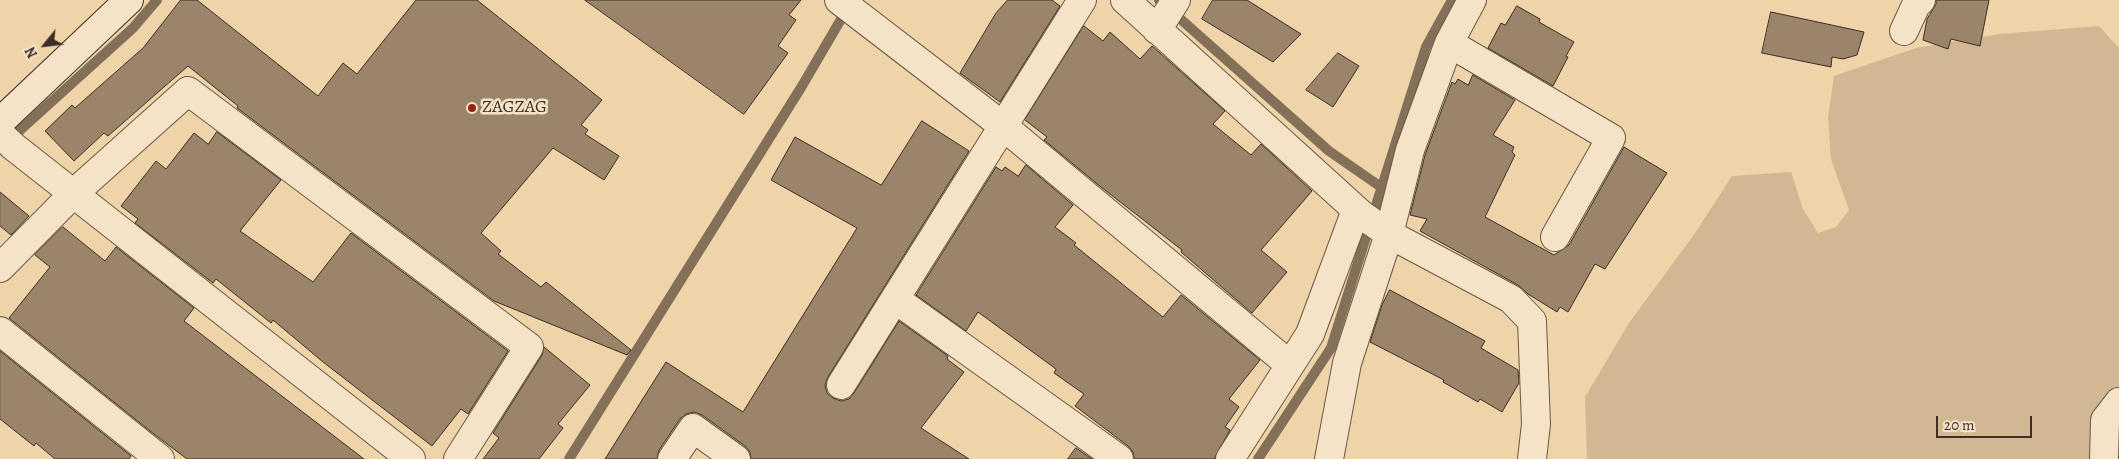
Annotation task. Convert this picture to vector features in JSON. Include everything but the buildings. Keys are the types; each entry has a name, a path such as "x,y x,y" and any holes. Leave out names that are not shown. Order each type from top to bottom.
{"street":[{"path":"130,0 4,134 74,193 411,459"},
{"path":"841,385 1082,0"},
{"path":"1125,0 1165,17 1372,222 1511,298 1532,322 1536,424 1532,459"},
{"path":"1230,459 1310,334 1410,150 1449,43 1472,0"},
{"path":"1904,31 1916,5 1921,0"},
{"path":"849,8 1003,126 1290,365"},
{"path":"1449,43 1611,138 1555,237"},
{"path":"0,268 74,193 188,91 529,348 458,459"},
{"path":"1329,459 1372,222"},
{"path":"895,299 1119,459"},
{"path":"0,331 160,459"},
{"path":"2104,459 2105,420 2119,402"},
{"path":"672,459 692,428 736,459"}],"shaded area":[{"path":"2099,26 2119,48 2119,459 1587,459 1585,397 1629,323 1693,236 1732,176 1791,172 1803,209 1818,233 1836,227 1849,210 1831,159 1828,118 1834,76 1916,48 2000,34"}],"waterway":[{"path":"8,141 133,28 157,0"},
{"path":"1159,0 1329,151 1381,187"},
{"path":"1258,459 1331,348 1426,47 1452,0"},
{"path":"569,459 802,86 847,9"}],"place":[{"name":"ZAGZAG","path":"472,108"}]}
